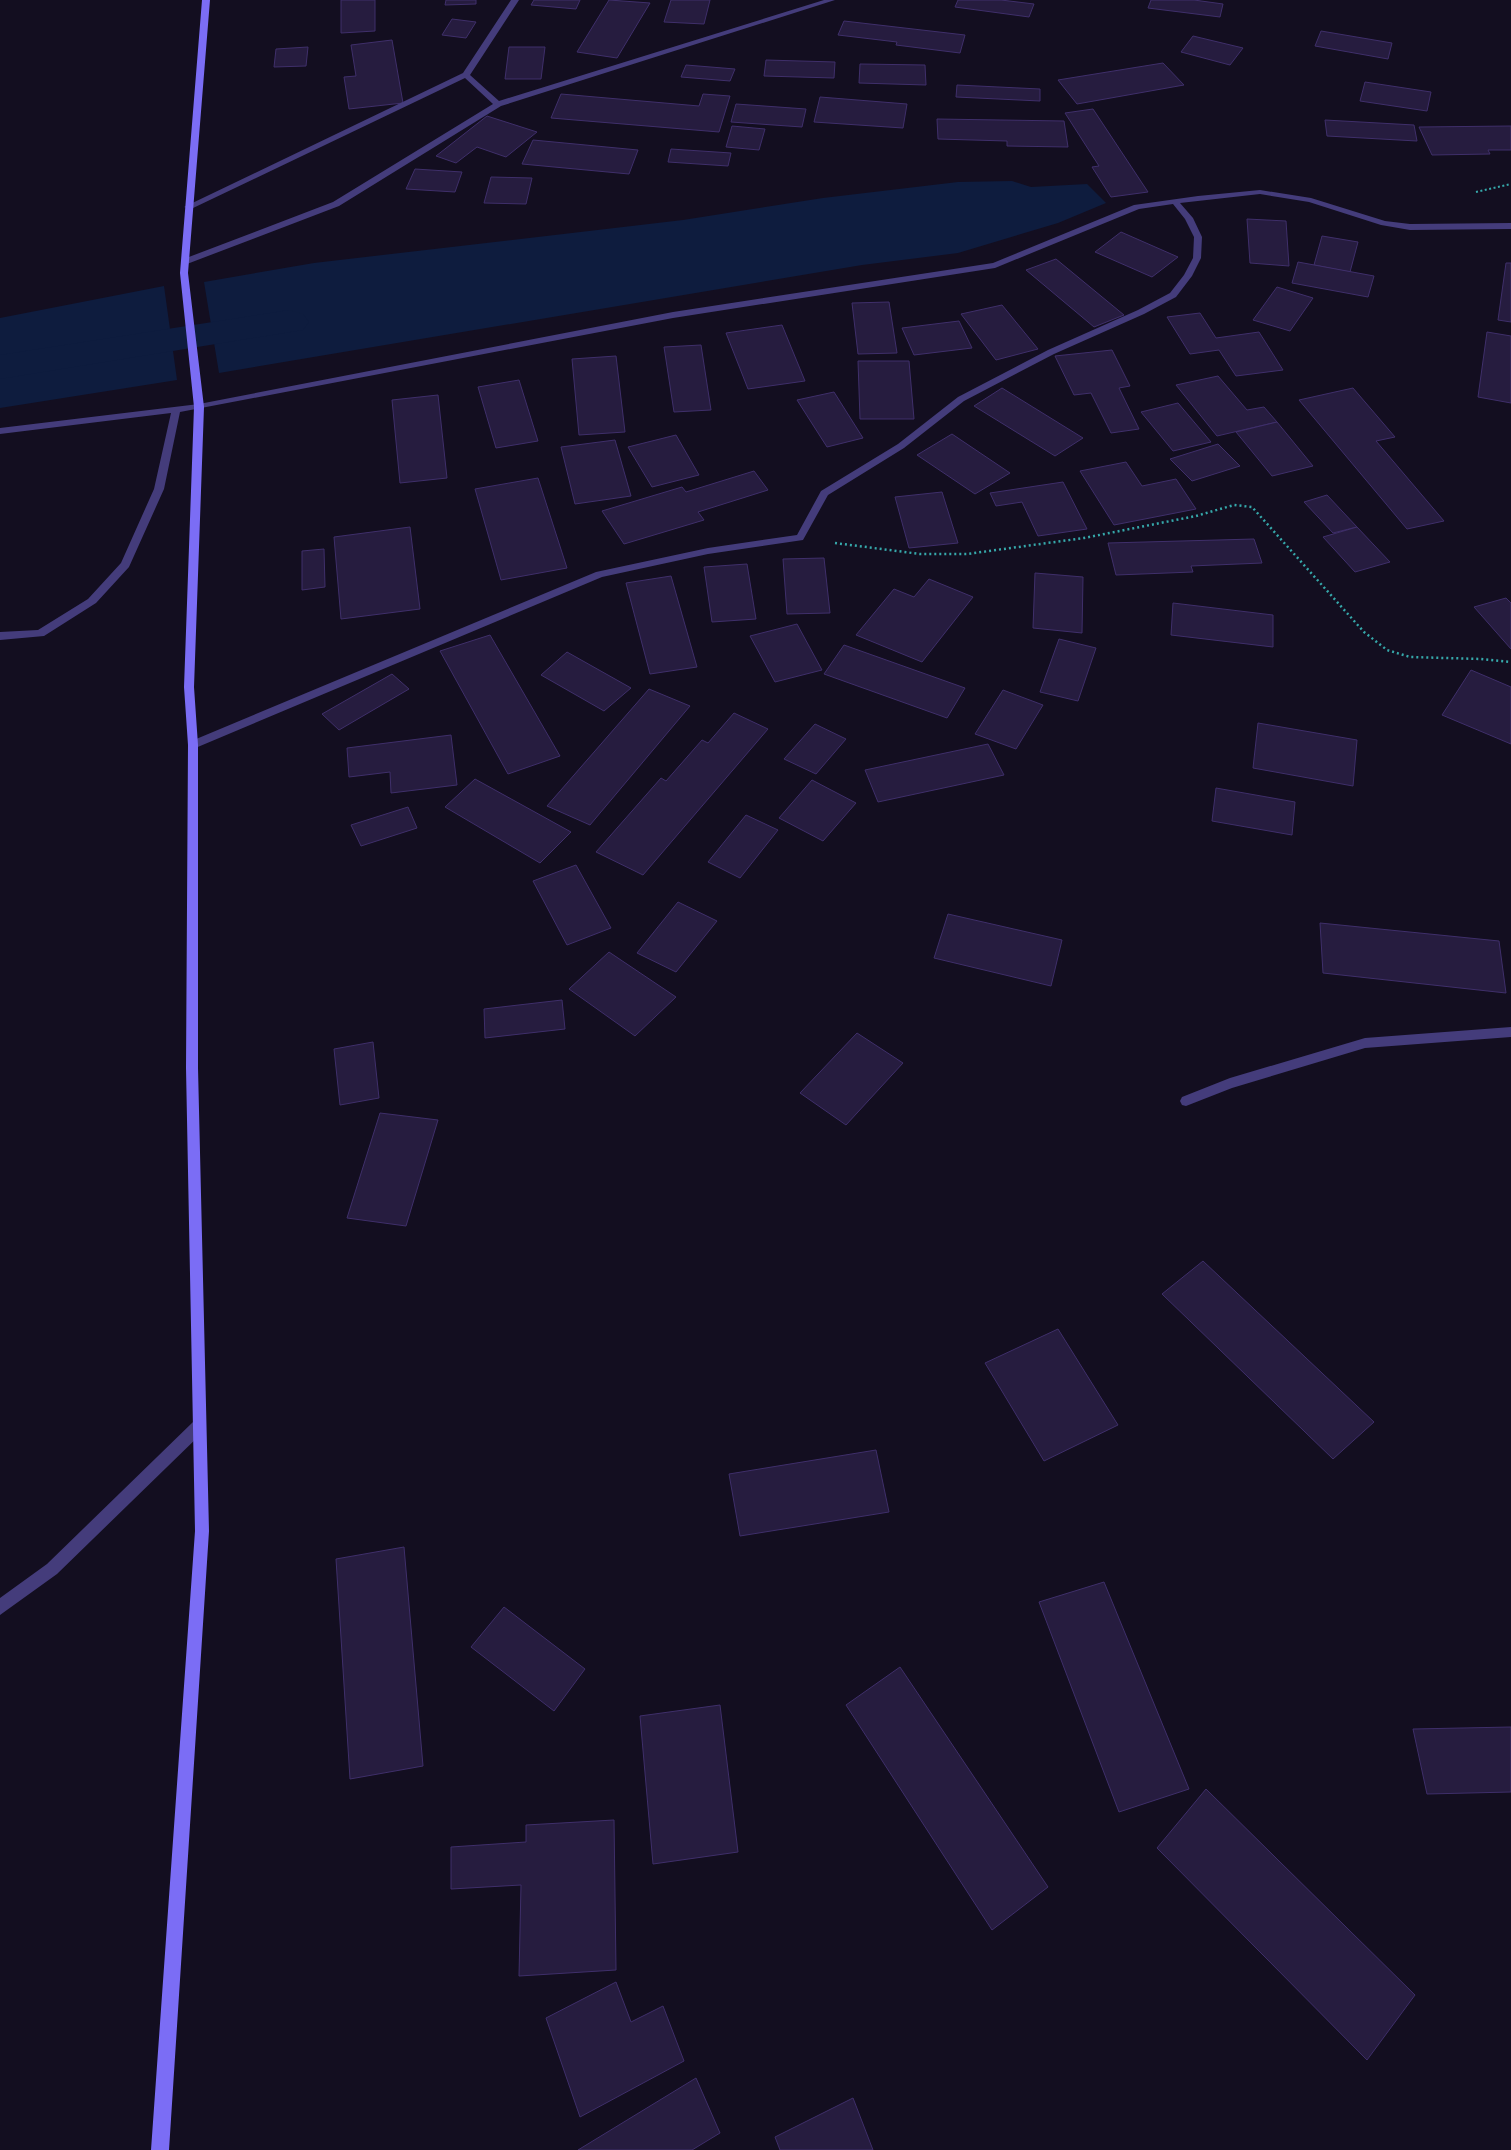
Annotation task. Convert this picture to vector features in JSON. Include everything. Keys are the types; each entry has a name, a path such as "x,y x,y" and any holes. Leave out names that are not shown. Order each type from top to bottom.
{"main road":[{"path":"160,2150 202,1531 198,1427 192,1068 193,745 189,686 199,407 184,262 206,0"}],"street":[{"path":"188,208 466,75 515,0"},
{"path":"184,262 336,204 498,104 831,0"},
{"path":"466,75 498,104"},
{"path":"0,431 199,407 673,315 848,290 994,265 1137,207 1229,194 1260,192 1286,195 1311,200 1384,223 1410,227 1511,226"},
{"path":"193,745 600,574 708,551 800,538 824,493 901,446 961,398 1051,352 1141,312 1173,295 1188,276 1197,258 1198,237 1189,218 1175,202"},
{"path":"0,636 40,633 92,601 125,565 159,489 176,410"},
{"path":"1186,1101 1248,1077 1365,1042 1511,1032"},
{"path":"0,1607 52,1568 198,1427"}],"path":[{"path":"800,538 920,554 967,554 1084,538 1196,516 1234,505 1252,507 1364,632 1387,650 1410,657 1481,659 1511,662"}],"water":[{"path":"1012,181 1031,187 1087,184 1106,203 1058,223 958,253 862,265 219,373 204,282 314,263 683,220 823,198 958,182"},
{"path":"164,286 177,380 0,408 0,318"}],"building":[{"path":"341,0 375,0 375,31 341,33"},
{"path":"446,0 476,0 476,4 445,5"},
{"path":"534,0 580,0 576,9 531,5"},
{"path":"609,0 650,3 617,58 577,52"},
{"path":"671,0 710,0 704,24 664,22"},
{"path":"958,0 1001,0 1034,4 1029,17 955,7"},
{"path":"1151,0 1194,0 1223,4 1220,17 1148,8"},
{"path":"452,19 476,22 466,38 442,35"},
{"path":"844,21 965,35 960,53 896,45 897,42 838,35"},
{"path":"1321,31 1392,43 1388,59 1315,46"},
{"path":"1193,36 1243,48 1230,65 1181,52"},
{"path":"392,40 403,103 349,109 344,77 356,76 351,45"},
{"path":"308,47 306,66 274,67 276,49"},
{"path":"509,47 545,47 541,79 505,79"},
{"path":"766,60 835,62 834,78 764,76"},
{"path":"1163,63 1184,85 1077,104 1058,80"},
{"path":"860,64 925,65 926,85 859,83"},
{"path":"686,65 735,69 730,81 681,77"},
{"path":"1365,82 1431,92 1427,111 1360,101"},
{"path":"957,85 1040,89 1040,101 956,97"},
{"path":"561,94 699,106 703,94 730,96 719,132 551,118"},
{"path":"820,97 907,104 903,128 814,122"},
{"path":"736,104 806,109 802,127 731,122"},
{"path":"1093,109 1148,192 1111,197 1092,167 1099,166 1065,113"},
{"path":"487,116 537,132 506,157 477,147 456,163 436,156"},
{"path":"937,119 1064,121 1068,147 1007,146 1007,141 938,139"},
{"path":"1325,120 1414,125 1417,141 1327,136"},
{"path":"732,126 765,129 759,150 726,147"},
{"path":"1511,126 1511,150 1488,150 1490,154 1432,155 1419,127"},
{"path":"533,140 638,150 629,174 522,164"},
{"path":"671,149 731,153 728,166 668,162"},
{"path":"415,169 462,172 455,192 406,189"},
{"path":"491,177 532,178 526,204 484,203"},
{"path":"1247,219 1286,221 1289,266 1250,263"},
{"path":"1121,232 1178,257 1152,277 1095,252"},
{"path":"1322,236 1358,242 1350,272 1314,265"},
{"path":"1056,259 1124,315 1094,327 1026,270"},
{"path":"1298,262 1374,276 1368,297 1292,283"},
{"path":"1506,263 1511,263 1511,322 1498,320"},
{"path":"1277,287 1313,298 1290,331 1253,320"},
{"path":"889,302 897,353 858,354 852,303"},
{"path":"1002,305 1038,349 996,360 961,314"},
{"path":"1200,313 1216,338 1259,332 1283,370 1236,376 1219,350 1190,354 1167,317"},
{"path":"959,321 972,348 914,355 902,328"},
{"path":"782,325 805,381 748,389 726,333"},
{"path":"1487,332 1511,336 1511,403 1478,397"},
{"path":"701,345 711,410 674,412 664,347"},
{"path":"1112,350 1130,386 1119,388 1139,429 1111,433 1091,393 1074,395 1055,356"},
{"path":"616,356 625,432 579,435 572,359"},
{"path":"858,361 909,361 914,419 860,419"},
{"path":"1218,376 1247,410 1264,407 1277,422 1217,436 1176,385"},
{"path":"519,380 538,441 496,448 478,387"},
{"path":"1002,388 1083,438 1055,456 974,406"},
{"path":"1353,388 1395,437 1376,441 1444,521 1407,529 1299,400"},
{"path":"834,392 863,438 827,447 797,400"},
{"path":"438,395 447,478 400,483 392,400"},
{"path":"1178,403 1211,442 1173,451 1141,412"},
{"path":"1277,422 1313,466 1272,476 1236,432"},
{"path":"952,434 1010,473 975,494 917,455"},
{"path":"676,435 699,475 652,487 628,447"},
{"path":"615,440 631,496 575,504 561,447"},
{"path":"1218,444 1240,466 1192,481 1170,459"},
{"path":"1126,462 1142,486 1176,479 1196,509 1114,525 1080,471"},
{"path":"754,471 768,490 698,512 704,520 624,544 602,511 682,487 686,492"},
{"path":"538,478 567,568 501,580 475,489"},
{"path":"1063,482 1087,529 1038,536 1022,502 996,506 990,493"},
{"path":"942,492 958,543 909,548 895,497"},
{"path":"1327,495 1357,527 1333,533 1304,502"},
{"path":"410,527 420,609 341,619 334,537"},
{"path":"1357,527 1390,562 1355,572 1323,537"},
{"path":"1254,539 1262,563 1191,566 1193,572 1116,575 1108,543"},
{"path":"324,549 325,587 302,590 302,551"},
{"path":"824,558 830,613 787,614 783,559"},
{"path":"747,564 756,619 712,622 704,567"},
{"path":"1035,573 1083,577 1082,633 1033,628"},
{"path":"671,576 697,667 650,674 626,583"},
{"path":"929,579 973,597 922,662 856,635 894,589 914,597"},
{"path":"1506,598 1511,603 1511,649 1474,607"},
{"path":"1173,603 1273,615 1273,647 1171,635"},
{"path":"797,624 822,670 775,682 750,636"},
{"path":"490,635 560,756 508,774 440,651"},
{"path":"1059,639 1096,648 1078,701 1040,692"},
{"path":"844,645 965,688 947,718 824,674"},
{"path":"567,652 631,688 604,711 541,675"},
{"path":"1471,670 1511,687 1511,744 1442,715"},
{"path":"392,674 409,689 339,730 322,714"},
{"path":"649,689 690,706 590,825 547,806"},
{"path":"1003,690 1043,705 1016,749 975,734"},
{"path":"734,713 768,729 643,875 596,852 661,778 666,781 702,740 708,743"},
{"path":"1258,723 1357,740 1353,786 1253,768"},
{"path":"815,724 846,739 816,774 784,759"},
{"path":"451,735 457,785 391,793 390,772 349,777 347,748"},
{"path":"988,744 1004,775 878,802 865,770"},
{"path":"475,779 571,832 540,863 445,807"},
{"path":"812,780 856,803 823,841 779,818"},
{"path":"1216,788 1295,802 1292,835 1212,821"},
{"path":"408,807 417,828 361,846 351,825"},
{"path":"746,815 778,830 740,878 708,862"},
{"path":"576,865 611,928 567,945 533,881"},
{"path":"678,902 717,921 676,972 637,953"},
{"path":"948,914 1062,940 1051,986 934,958"},
{"path":"1320,923 1499,941 1506,993 1323,973"},
{"path":"609,952 676,997 635,1036 569,989"},
{"path":"562,1000 565,1029 485,1038 484,1009"},
{"path":"857,1033 903,1063 846,1125 800,1093"},
{"path":"373,1042 379,1098 340,1105 334,1049"},
{"path":"380,1113 438,1120 406,1226 347,1218"},
{"path":"1203,1261 1374,1422 1333,1459 1162,1294"},
{"path":"1058,1329 1118,1425 1044,1461 985,1363"},
{"path":"876,1450 889,1512 740,1536 729,1474"},
{"path":"404,1547 423,1766 350,1779 336,1559"},
{"path":"1104,1582 1189,1789 1119,1812 1039,1602"},
{"path":"504,1607 585,1669 554,1711 471,1647"},
{"path":"900,1667 1048,1887 992,1930 846,1705"},
{"path":"720,1705 738,1852 653,1864 640,1716"},
{"path":"1511,1727 1511,1792 1427,1794 1413,1729"},
{"path":"1206,1789 1415,1995 1367,2060 1157,1848"},
{"path":"614,1820 616,1970 519,1976 521,1885 451,1889 451,1847 526,1842 526,1825"},
{"path":"616,1982 631,2022 663,2006 684,2061 580,2117 546,2018"},
{"path":"696,2078 720,2133 692,2150 578,2150"},
{"path":"853,2098 873,2150 780,2150 775,2137"}],"waterway":[{"path":"0,367 289,322"}]}
